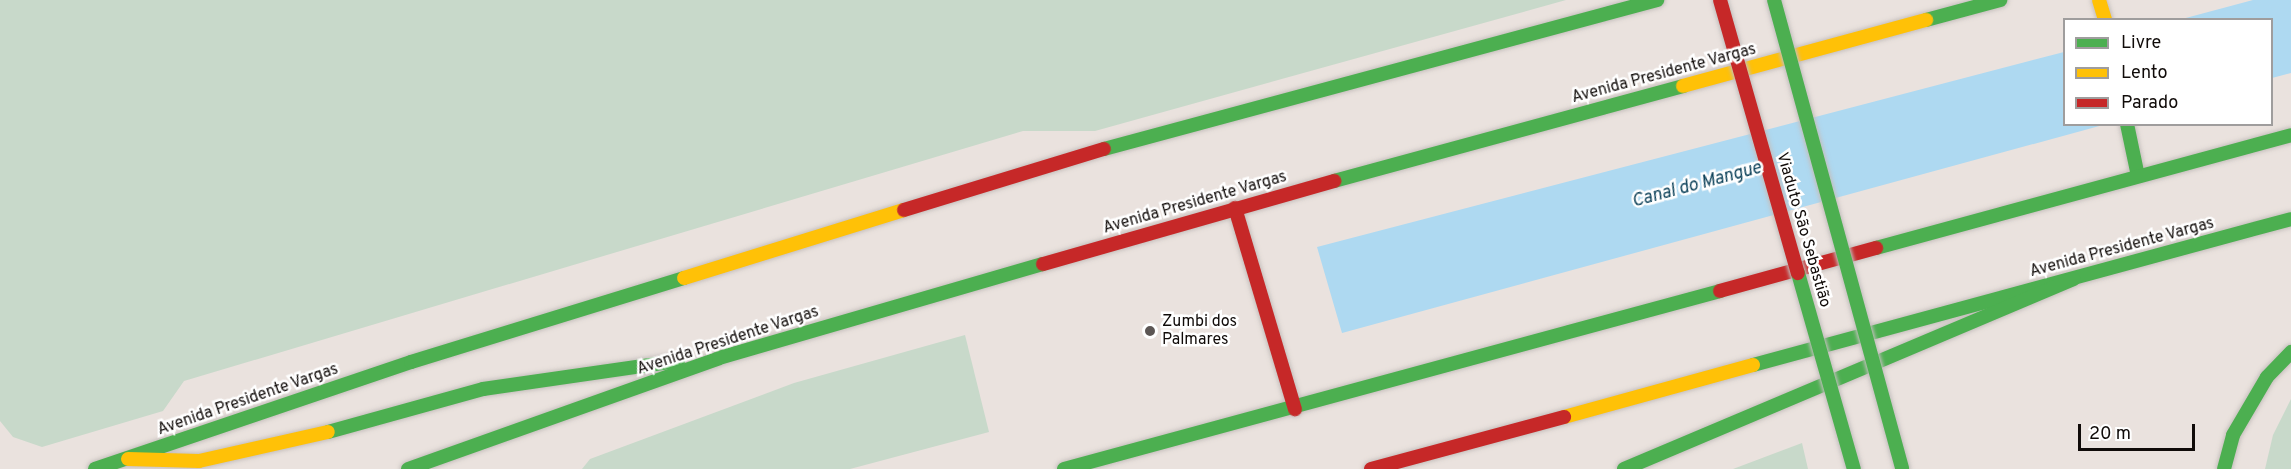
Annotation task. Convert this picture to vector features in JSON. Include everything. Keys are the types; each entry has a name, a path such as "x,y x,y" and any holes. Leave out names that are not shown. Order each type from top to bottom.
{"main road":[{"name":"Avenida Presidente Vargas","path":"95,469 411,362 1100,150 1657,0"},
{"name":"Viaduto São Sebastião","path":"1720,0 1854,469"},
{"name":"Viaduto São Sebastião","path":"1774,0 1902,469"},
{"name":"Avenida Presidente Vargas","path":"408,469 719,358 1234,208 2000,0"},
{"path":"2099,0 2104,18"},
{"path":"2127,126 2138,176"},
{"path":"1064,469 1295,409 2291,135"},
{"path":"1234,208 1295,409"},
{"name":"Avenida Presidente Vargas","path":"1371,469 2291,219"},
{"path":"1624,469 2074,279"},
{"path":"2224,469 2233,435 2267,377 2291,352"},
{"path":"128,459 199,461 271,448 483,389 631,364 719,358"}],"green space":[{"path":"0,0 1566,0 1095,131 1023,131 184,381 163,411 42,447 13,437 0,421"},
{"path":"965,335 989,432 850,469 582,469 590,459 794,383"},
{"path":"2291,399 2291,469 2265,469 2273,435"},
{"path":"1802,443 1808,469 1733,469"}],"water":[{"path":"2253,0 2291,0 2291,73 2273,78 2273,18 2186,18"},
{"name":"Canal do Mangue","path":"2063,52 2063,126 2099,126 1342,333 1317,247"}],"traffic: fast":[{"path":"1104,149 1657,0"},
{"path":"1774,0 1902,469"},
{"path":"1926,20 2000,0"},
{"path":"1334,181 1683,86"},
{"path":"2127,126 2138,176"},
{"path":"1876,248 2291,135"},
{"path":"1753,365 2291,219"},
{"path":"408,469 719,358 1043,264"},
{"path":"1798,273 1854,469"},
{"path":"95,469 411,362 684,278"},
{"path":"1624,469 2074,279"},
{"path":"1064,469 1720,291"},
{"path":"2224,469 2233,435 2267,377 2291,352"},
{"path":"328,432 483,389 678,361"}],"traffic: slow":[{"path":"2099,0 2104,18"},
{"path":"1683,86 1926,20"},
{"path":"684,278 904,210"},
{"path":"1564,417 1753,365"},
{"path":"128,459 199,461 328,432"}],"traffic: jam":[{"path":"1720,0 1798,273"},
{"path":"904,210 1104,149"},
{"path":"1043,264 1334,181"},
{"path":"1235,208 1295,409"},
{"path":"1720,291 1876,248"},
{"path":"1371,469 1564,417"}],"place":[{"name":"Zumbi dos Palmares","path":"1150,331"}]}
